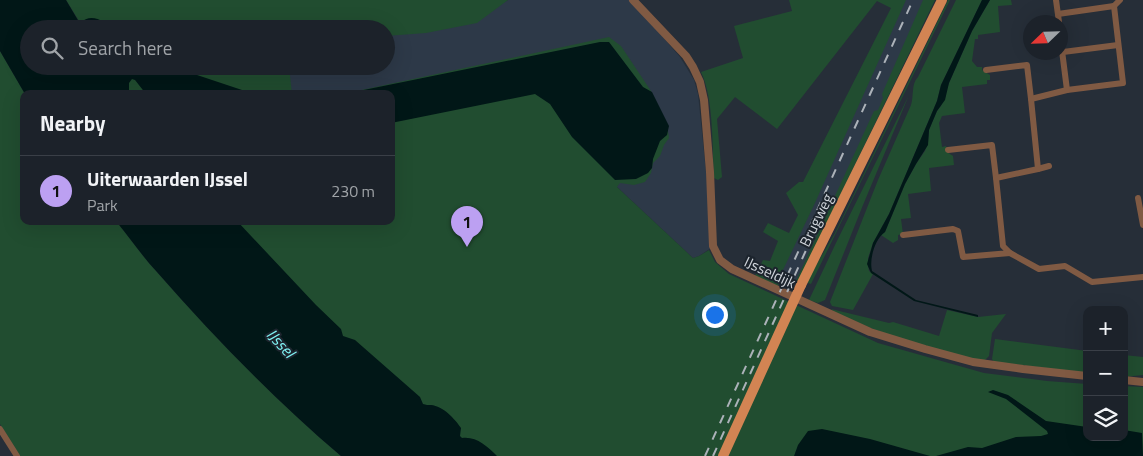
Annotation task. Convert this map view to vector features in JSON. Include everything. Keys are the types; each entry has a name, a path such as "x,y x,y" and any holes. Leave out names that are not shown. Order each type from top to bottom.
{"main road":[{"name":"Brugweg","path":"723,456 800,285 942,0"}],"street":[{"name":"IJsseldijk","path":"633,0 686,56 700,82 704,100 714,246 717,256 725,265 870,332 973,362 1083,376"},
{"path":"1056,0 1058,14 1114,6 1120,0"},
{"path":"1031,99 1068,90 1123,83 1114,6"},
{"path":"1068,51 1118,45"},
{"path":"1064,60 1068,90"},
{"path":"986,70 1027,65 1038,169"},
{"path":"948,150 992,145 1003,246 1010,253 1039,269 1064,266 1092,282 1143,277"},
{"path":"996,178 1050,166"},
{"path":"1138,198 1143,225"},
{"path":"903,235 953,229 958,231 963,258 1010,253"},
{"path":"1128,380 1143,377"},
{"path":"1128,380 1143,382"},
{"path":"0,430 17,456"}],"shaded area":[{"path":"508,0 631,0 680,57 694,80 698,94 709,201 711,248 693,258 616,186 652,93 395,94 395,90 290,90 289,75 395,75 395,27 497,6"},
{"path":"903,0 934,0 796,283 782,277 781,271"}],"green space":[{"path":"66,0 508,0 477,23 426,33 395,35 395,20 78,20"},
{"path":"789,0 906,0 782,272 778,286 755,276 763,260 770,261 778,241 763,232 768,223 789,233 798,215 786,193 799,182 803,182 891,8 877,1 777,129 735,97 717,119 722,177 718,180 714,178 710,109 701,72 743,58 734,26 792,11"},
{"path":"923,0 935,0 797,284 795,283 874,111 878,110 883,98 882,94"},
{"path":"948,0 950,0 811,284 808,283 808,279 835,233"},
{"path":"956,0 982,0 941,85 937,101 889,214 873,243 868,258 868,266 869,271 873,274 853,310 832,306 830,302 878,180 911,105 914,83"},
{"path":"990,0 1011,0 1012,5 998,6 1000,32 978,35 978,39 975,39 972,61 977,67 982,67 982,70 990,75 990,80 987,80 987,84 962,87 965,113 942,116 939,123 942,147 946,146 947,152 953,156 954,165 929,168 931,191 908,194 911,218 901,219 903,234 898,235 898,240 893,243 881,235 885,232 905,184 925,151 929,130 941,106 949,83 972,31"},
{"path":"609,37 621,46 651,91 667,125 669,138 660,156 653,163 651,173 645,182 634,185 620,183 617,187 693,258 709,250 715,262 729,274 878,343 984,373 1083,384 1083,441 1128,441 1128,386 1143,387 1143,456 490,456 462,444 347,344 232,225 395,225 395,90 362,90"},
{"path":"0,51 23,90 20,90 20,225 119,225 152,266 223,344 292,413 341,456 20,456 0,424"},
{"path":"114,75 290,75 292,90 124,90"},
{"path":"909,95 825,300 818,303 809,300 835,245"},
{"path":"831,309 889,323 893,322 939,336 947,310 978,317 1006,314 992,333 989,356 984,361 936,350 904,340 844,317"},
{"path":"995,339 1083,350 1083,373 994,362 992,359"},
{"path":"1128,355 1143,357 1143,375 1128,377"}],"water":[{"path":"0,0 66,0 78,20 20,20 20,75 197,75 242,90 143,90 132,79 129,83 129,90 23,90 0,51"},
{"path":"982,0 990,0 972,31 949,83 945,100 937,111 929,130 928,145 905,184 885,232 878,239 872,255 871,266 872,271 916,300 978,315 978,317 914,301 871,273 867,264 873,243 889,214 937,101 941,85"},
{"path":"89,18 100,20 84,20"},
{"path":"600,42 609,42 643,87 652,92 669,126 667,135 660,141 653,159 652,168 648,173 636,179 615,180 572,137 550,104 535,94 395,122 395,90 364,90"},
{"name":"IJssel","path":"119,225 241,225 341,329 343,336 355,340 420,397 423,404 440,408 448,414 461,428 460,436 462,438 477,440 497,456 341,456 292,413 223,344 152,266"},
{"path":"993,390 1008,395 1046,421 1083,426 1083,441 1128,441 1128,431 1142,433 1143,456 936,456 968,447 982,448 1016,437 1048,434 1047,431 1006,399 988,392"},
{"path":"822,429 870,439 930,456 794,456 798,445 808,431"}],"railway":[{"path":"705,456 913,0"},
{"path":"713,456 812,237"}],"place":[{"name":"Uiterwaarden IJssel","path":"467,247"}]}
